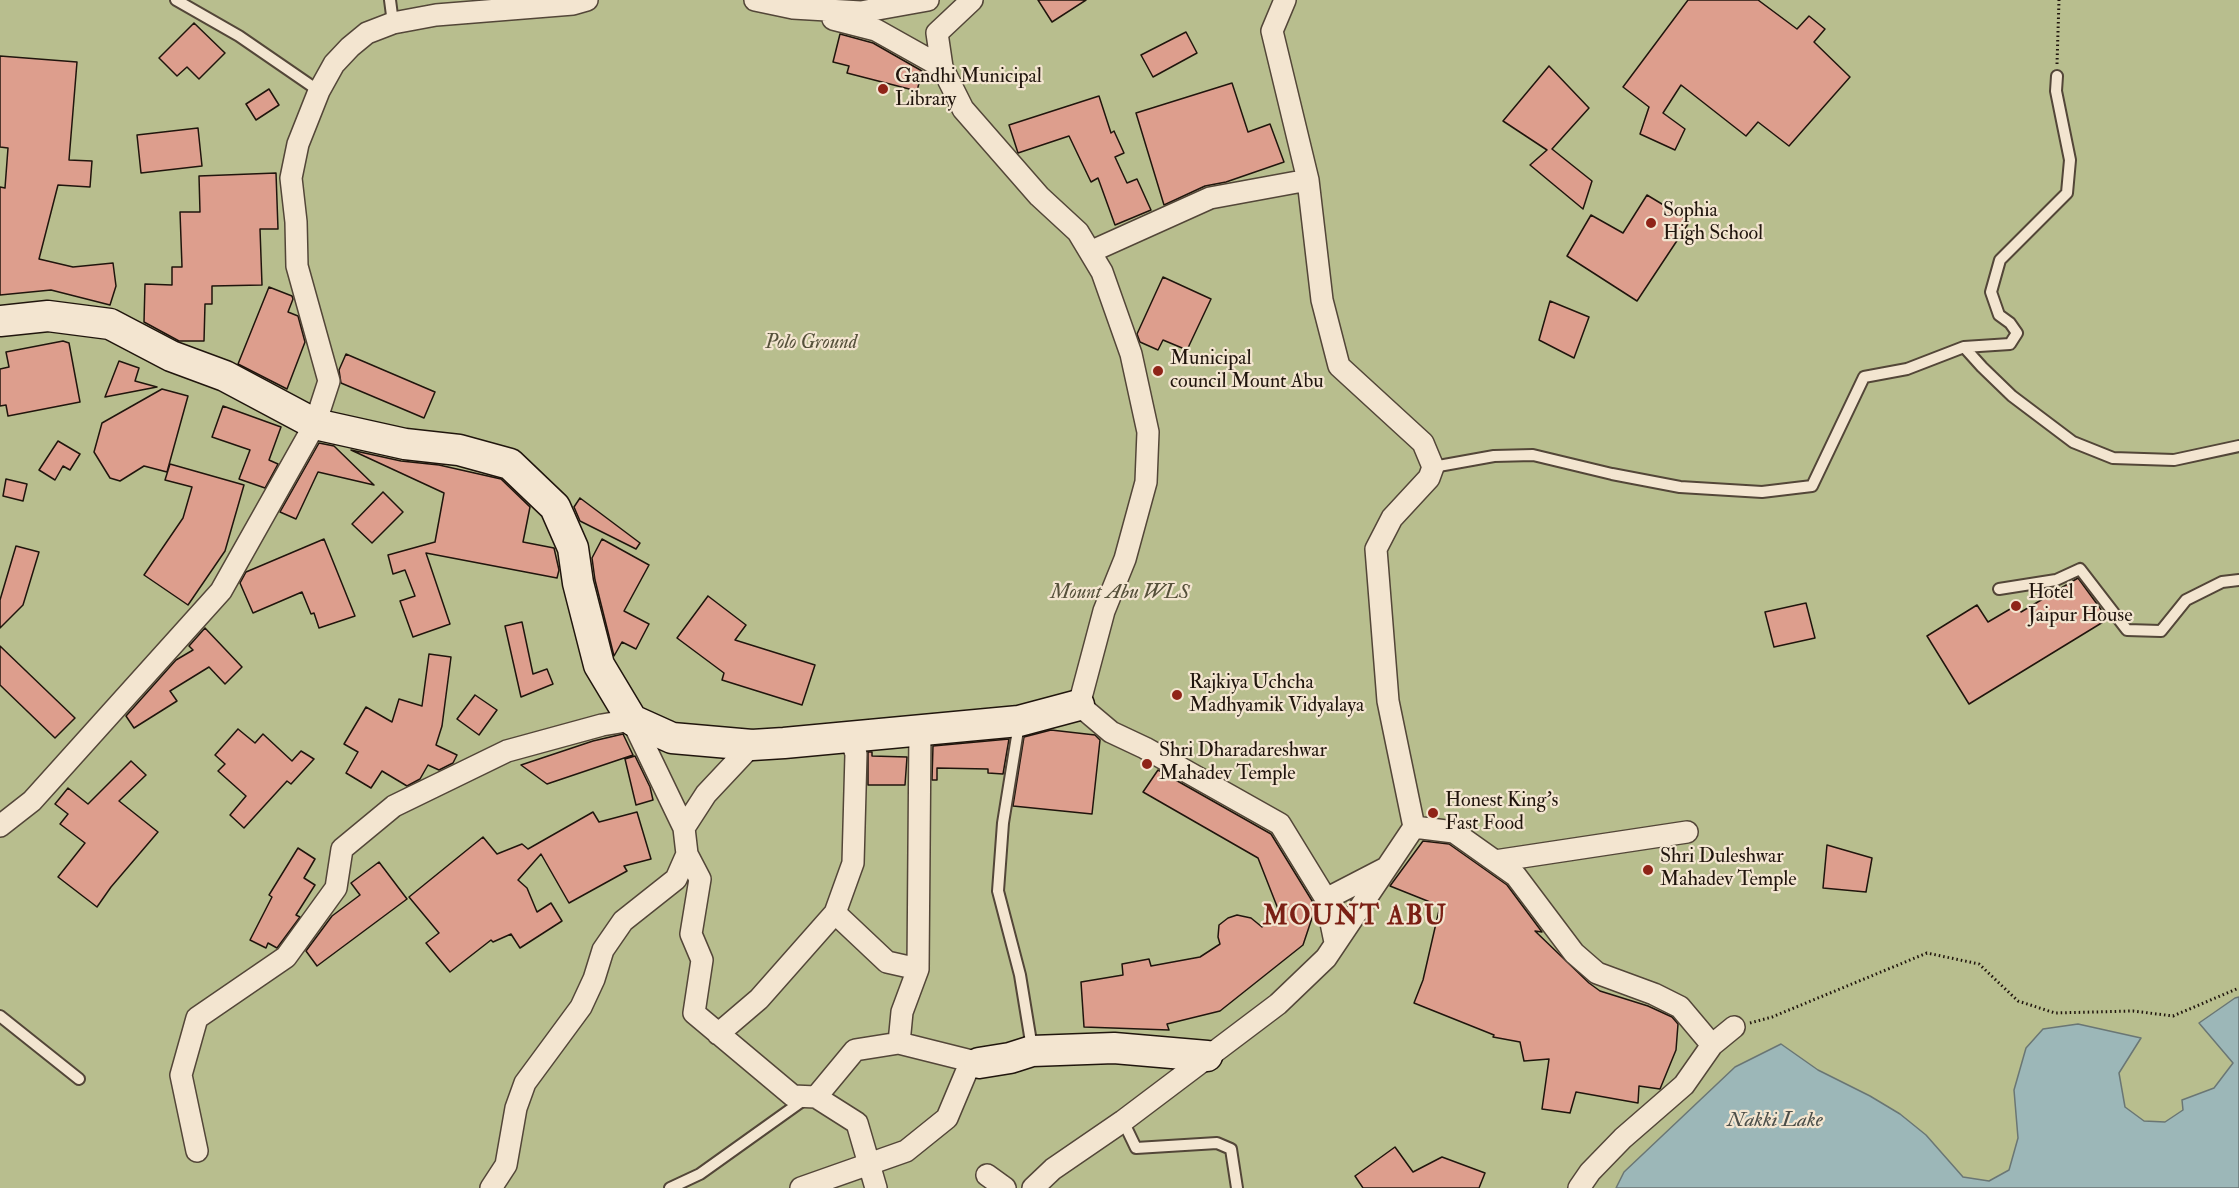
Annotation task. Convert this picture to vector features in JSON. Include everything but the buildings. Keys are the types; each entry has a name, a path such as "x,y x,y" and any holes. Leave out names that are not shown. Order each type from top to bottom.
{"main road":[{"path":"0,321 48,316 110,324 171,356 225,376 315,424 405,444 459,450 510,464 555,507 573,548 578,583 599,665 632,720 672,738 752,745 1019,721 1079,705"},
{"path":"980,1063 1010,1058 1032,1051 1114,1048 1207,1056"}],"street":[{"path":"0,826 32,801 221,591 315,424 329,381 297,266 296,222 291,178 298,144 334,64 367,33 393,23 436,15 573,4 587,0"},
{"path":"755,0 876,30 942,67"},
{"path":"788,7 861,12 928,0"},
{"path":"972,0 937,33 942,67 963,110 1039,196 1078,232 1102,272 1131,354 1148,432 1146,482 1125,559 1104,610 1079,705 1111,732 1145,748 1280,824 1326,899 1335,942"},
{"path":"1033,1188 1053,1169 1123,1121 1278,1004 1326,958 1414,827 1388,701 1376,549 1392,518 1429,478 1433,467 1423,443 1340,366 1322,300 1308,180 1272,31 1285,0"},
{"path":"1090,252 1210,198 1308,180"},
{"path":"198,1151 181,1075 197,1018 286,957 336,888 342,849 394,806 507,751 602,725 632,720 684,828 687,854 700,879 691,933 702,960 694,1013 793,1096 812,1097 857,1123 876,1188"},
{"path":"899,1042 902,1012 918,969 920,730"},
{"path":"718,1034 759,999 835,913 853,863 856,754 850,736"},
{"path":"684,828 706,794 752,745"},
{"path":"1414,827 1454,832 1496,861 1516,876 1574,952 1597,973 1654,994 1680,1007 1712,1045"},
{"path":"1496,861 1688,832"},
{"path":"491,1188 506,1165 516,1108 525,1083 581,1007 594,979 603,950 622,921 676,879 687,854"},
{"path":"1326,899 1388,868"},
{"path":"835,913 887,962 918,969"},
{"path":"1579,1188 1590,1172 1623,1138 1684,1085 1712,1045 1734,1027"},
{"path":"812,1097 855,1050 899,1042 980,1063"},
{"path":"801,1188 906,1151 947,1118 968,1068 980,1063"},
{"path":"987,1175 1005,1188"}],"lane":[{"path":"176,0 239,36 320,91"},
{"path":"390,0 393,23"},
{"path":"1433,467 1494,456 1533,455 1680,487 1762,492 1812,486 1864,377 1907,369 1964,347 2010,344 2017,333 2010,323 1999,315 1992,292 2000,260 2067,193 2070,160 2056,91 2057,76"},
{"path":"1964,347 2012,396 2073,442 2113,458 2174,460 2239,446"},
{"path":"2000,589 2056,580 2080,569 2127,630 2161,631 2186,600 2222,582 2239,580"},
{"path":"1019,721 1003,823 998,891 1020,975 1032,1051"},
{"path":"0,1016 79,1079"},
{"path":"670,1188 700,1174 812,1097"},
{"path":"1123,1121 1136,1148 1217,1143 1231,1149 1237,1188"}],"path":[{"path":"2057,76 2059,0"},
{"path":"1734,1027 1772,1017 1927,953 1979,964 2018,1001 2055,1012 2133,1011 2173,1016 2239,988"}],"green space":[{"name":"Mount Abu WLS","path":"0,0 2239,0 2239,1188 0,1188"}],"water":[{"name":"Nakki Lake","path":"2239,997 2239,1188 1616,1188 1624,1172 1735,1067 1781,1044 1818,1070 1900,1114 1926,1135 1963,1177 1989,1181 2009,1170 2018,1138 2014,1090 2026,1048 2043,1029 2078,1024 2141,1038 2119,1073 2125,1107 2144,1121 2165,1122 2183,1110 2182,1100 2214,1088 2233,1063 2199,1023"}],"place":[{"name":"Gandhi Municipal Library","path":"883,89"},
{"name":"Sophia High School","path":"1651,223"},
{"name":"Municipal council Mount Abu","path":"1158,371"},
{"name":"Hotel Jaipur House","path":"2016,606"},
{"name":"Rajkiya Uchcha Madhyamik Vidyalaya","path":"1177,695"},
{"name":"Shri Dharadareshwar Mahadev Temple","path":"1147,764"},
{"name":"Honest King's Fast Food","path":"1433,813"},
{"name":"Shri Duleshwar Mahadev Temple","path":"1648,870"}],"district":[{"name":"MOUNT ABU","path":"1355,918"}],"park label":[{"name":"Polo Ground","path":"811,344"}]}
